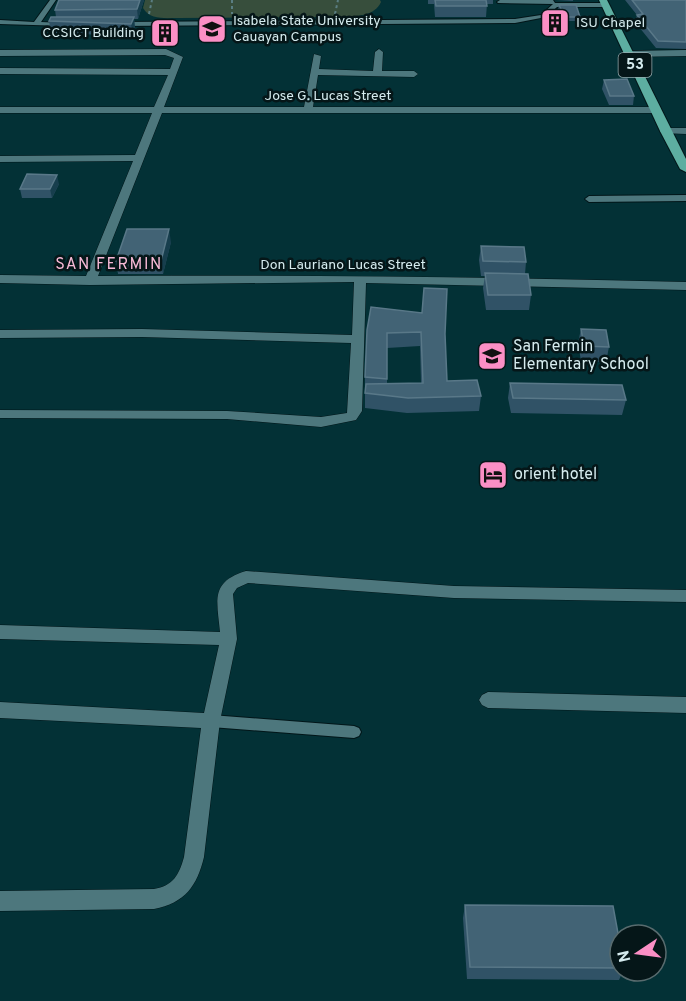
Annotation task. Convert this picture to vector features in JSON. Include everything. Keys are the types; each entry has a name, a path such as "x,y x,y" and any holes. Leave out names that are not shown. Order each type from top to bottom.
{"highway":[{"name":"53","path":"604,3 665,131 686,169"}],"street":[{"path":"377,74 379,52"},
{"path":"0,53 172,53 179,57 90,281"},
{"path":"630,54 686,53"},
{"path":"21,71 17,66 23,59 42,54"},
{"path":"308,109 317,56"},
{"path":"0,71 173,72"},
{"path":"314,72 414,74"},
{"name":"Jose G. Lucas Street","path":"0,110 656,110"},
{"path":"665,131 686,131"},
{"path":"0,159 140,158"},
{"name":"Don Lauriano Lucas Street","path":"0,279 360,280 686,286"},
{"path":"0,414 227,415 321,422 351,417 355,411 360,280"},
{"path":"0,334 142,333 357,339"},
{"path":"0,901 154,899 181,890 189,879 194,857 211,721 229,639 225,593 231,584 246,577 454,592 686,596"},
{"path":"0,632 229,639"},
{"path":"488,700 686,705"},
{"path":"0,710 211,721"}],"lane":[{"path":"36,24 53,0"},
{"path":"500,2 604,3"},
{"path":"113,24 515,21 547,15 554,2"},
{"path":"0,22 78,25"},
{"path":"589,199 686,198"},
{"path":"211,721 354,732"}],"green space":[{"path":"145,0 380,0 381,2 370,13 349,17 158,18 150,15 143,8"}],"building":[{"path":"59,0 140,0 137,9 55,10"},
{"path":"435,0 486,0 487,6 436,6"},
{"path":"632,0 686,0 686,42 658,41 637,15 643,14"},
{"path":"559,5 576,5 580,17 565,17"},
{"path":"51,17 134,17 131,24 49,21"},
{"path":"627,79 634,96 610,96 604,80"},
{"path":"27,174 57,175 50,189 20,189"},
{"path":"127,229 169,229 161,261 116,261"},
{"path":"481,246 524,247 526,262 483,261"},
{"path":"485,273 528,274 531,295 488,295"},
{"path":"424,288 447,289 445,334 447,381 477,380 481,396 408,398 365,393 366,384 423,383 421,332 387,333 387,379 365,377 367,330 371,307 422,313"},
{"path":"581,329 606,330 609,347 584,346"},
{"path":"510,383 622,385 626,400 513,398"},
{"path":"465,905 613,906 616,923 608,923 608,968 470,967"}],"place":[{"name":"ISU Chapel","path":"555,23"},
{"name":"Isabela State University Cauayan Campus","path":"212,29"},
{"name":"CCSICT Building","path":"165,33"},
{"name":"San Fermin Elementary School","path":"492,356"},
{"name":"orient hotel","path":"493,475"}],"district":[{"name":"SAN FERMIN","path":"109,265"}]}
